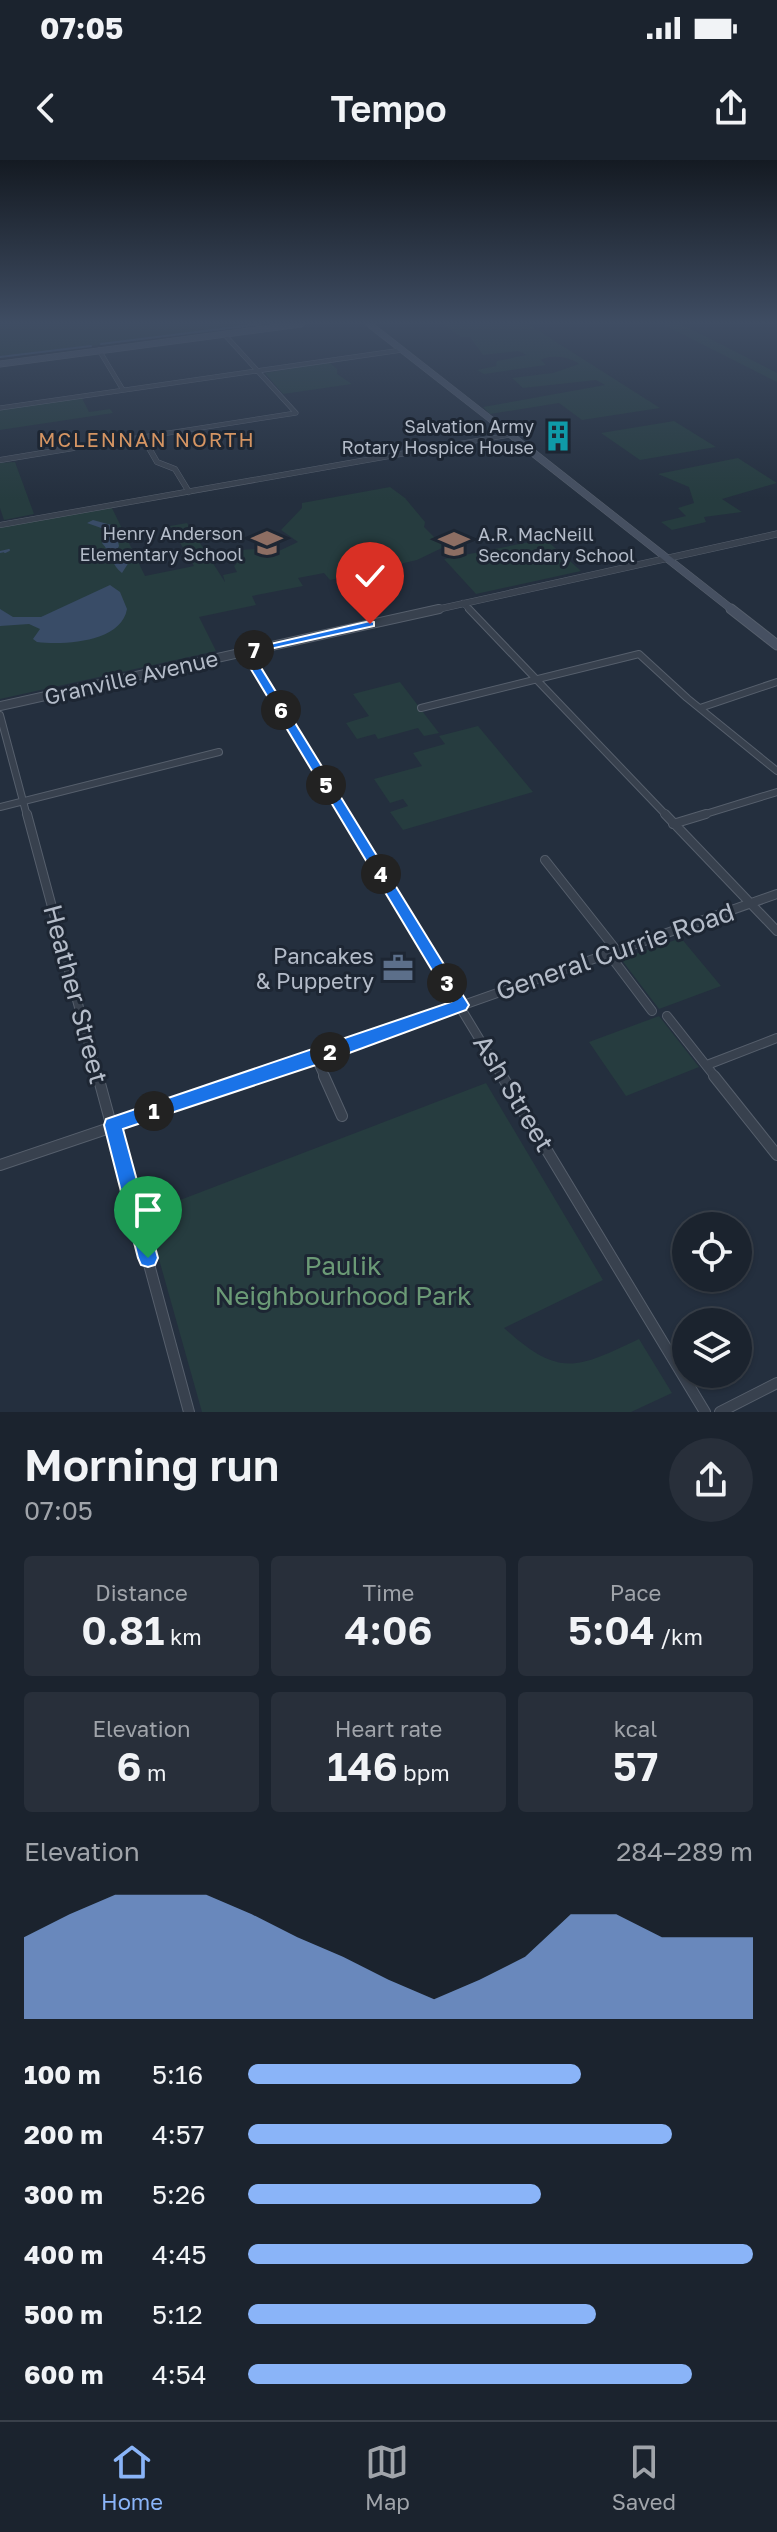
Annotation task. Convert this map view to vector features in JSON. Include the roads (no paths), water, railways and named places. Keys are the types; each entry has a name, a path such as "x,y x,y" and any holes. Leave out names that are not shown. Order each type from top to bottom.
{"main road":[{"path":"443,382 777,645"}],"street":[{"path":"118,382 123,390"},
{"path":"0,408 177,382"},
{"path":"0,460 296,413 269,382"},
{"path":"0,525 510,435"},
{"path":"143,439 157,462 175,469 189,492"},
{"name":"Granville Avenue","path":"0,706 777,534"},
{"path":"463,603 777,931"},
{"name":"Ash Street","path":"245,651 705,1412"},
{"path":"421,708 639,654 777,771"},
{"path":"700,708 777,682"},
{"name":"Heather Street","path":"0,715 189,1412"},
{"path":"0,807 219,752"},
{"path":"673,824 777,792"},
{"path":"545,860 652,1011"},
{"name":"General Currie Road","path":"0,1165 316,1058 777,894"},
{"path":"667,1016 777,1155"},
{"path":"707,1065 777,1038"},
{"path":"316,1058 342,1116"},
{"path":"720,1412 777,1383"}],"water":[{"path":"93,520 115,526 119,546 115,553 129,562 122,573 102,543 104,529 87,523"},
{"path":"110,585 120,592 127,609 114,629 103,635 75,642 37,642 33,639 40,629 29,624 0,626 0,609 13,617 41,617"}],"waterway":[{"path":"0,552 9,550 5,552"}],"place":[{"name":"Salvation Army Rotary Hospice House","path":"558,436"},
{"name":"Henry Anderson Elementary School","path":"267,543"},
{"name":"A.R. MacNeill Secondary School","path":"454,544"},
{"name":"Pancakes & Puppetry","path":"398,968"}],"district":[{"name":"MCLENNAN NORTH","path":"147,439"}],"park label":[{"name":"Paulik Neighbourhood Park","path":"343,1280"}]}
